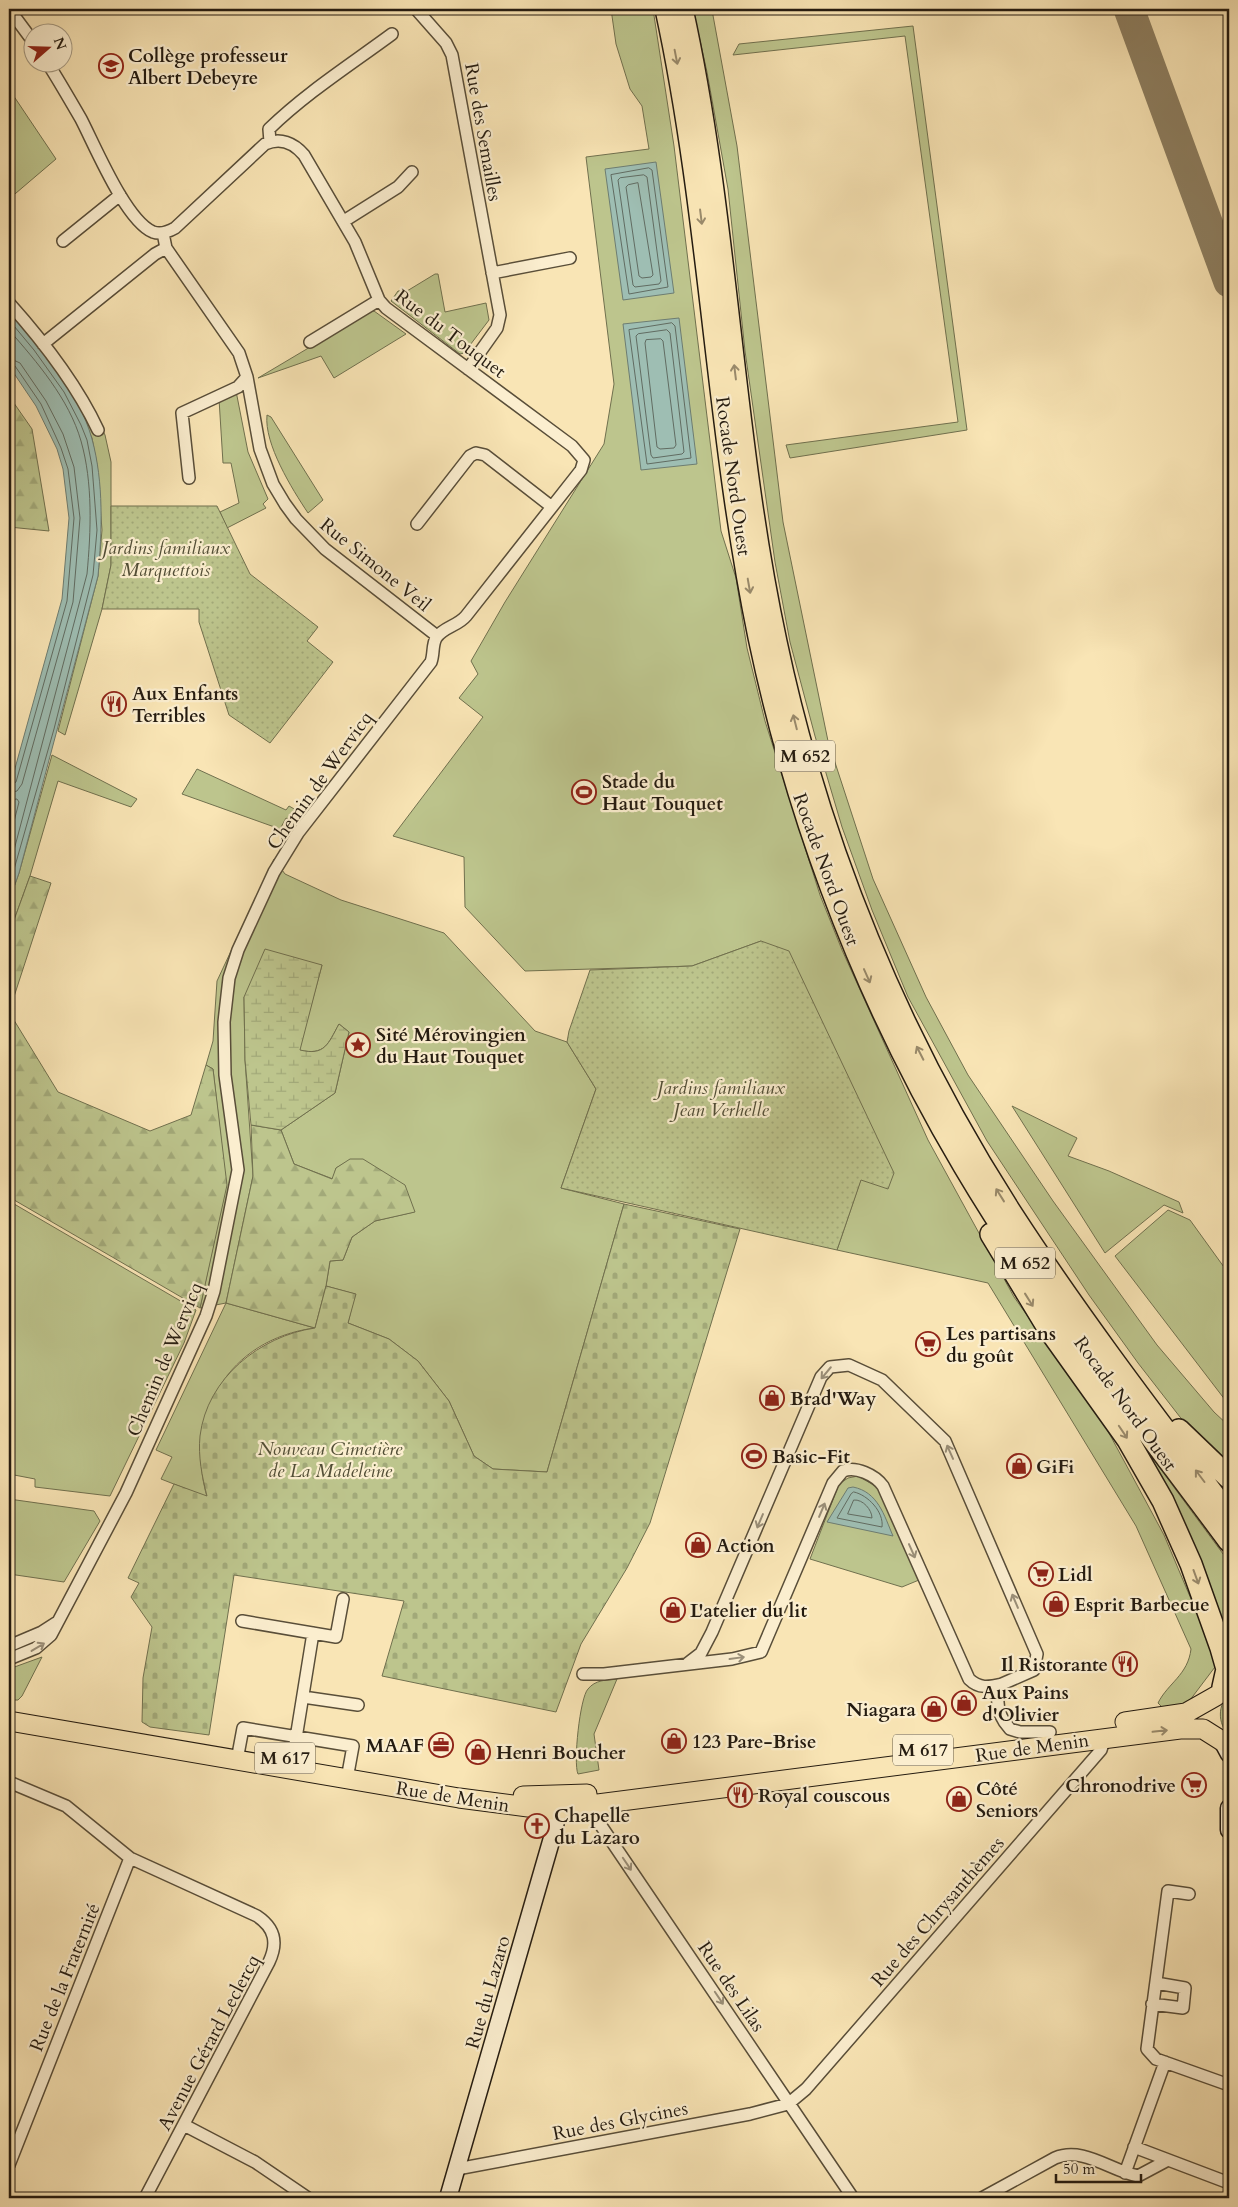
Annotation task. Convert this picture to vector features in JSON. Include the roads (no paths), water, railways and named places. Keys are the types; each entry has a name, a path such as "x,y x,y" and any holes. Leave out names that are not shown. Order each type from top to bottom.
{"highway":[{"name":"Rocade Nord Ouest","path":"666,9 681,84 699,194 740,527 766,667 793,773 831,887 865,973 911,1070 965,1168 1025,1262 1229,1541"},
{"name":"Rocade Nord Ouest","path":"682,9 708,152 755,525 776,642 798,732 838,860 891,993 950,1109 1013,1216 1098,1340 1229,1515"},
{"path":"911,1070 945,1150 1009,1266 1051,1333 1128,1440 1163,1501 1191,1564 1222,1648 1227,1669 1223,1689"},
{"path":"1013,1216 1164,1412 1196,1447 1229,1478"}],"main road":[{"name":"Rue de Menin","path":"824,1769 1050,1732 1179,1714 1192,1711 1223,1689"},
{"path":"1223,1689 1212,1718 1215,1729 1227,1748"},
{"name":"Rue de Menin","path":"9,1710 238,1755"},
{"name":"Rue de Menin","path":"9,1721 238,1755 348,1774 560,1803 824,1769 1196,1728 1208,1731 1227,1748"}],"street":[{"path":"9,9 22,27"},
{"name":"Rue des Semailles","path":"416,9 446,43 452,54 500,320 495,332 468,369"},
{"path":"53,72 77,112 120,195 148,229 163,234 175,228 256,151 270,142 269,129 286,113 392,34"},
{"name":"Rue du Touquet","path":"270,142 285,141 300,151 344,220 379,300 386,308 572,446 584,460 581,470 552,507"},
{"path":"344,220 398,186 412,172"},
{"path":"63,241 120,195"},
{"path":"43,344 155,254 166,248 163,234"},
{"name":"Rue Simone Veil","path":"166,248 232,340 239,353 247,377 256,432 265,466 273,484 296,519 325,549 437,636"},
{"path":"492,272 570,258"},
{"path":"310,342 379,300"},
{"path":"9,303 43,344 83,399 98,430"},
{"path":"189,478 182,413 238,386 247,377"},
{"path":"417,524 470,456 476,453 485,455 552,507 461,622 444,630 437,636"},
{"name":"Chemin de Wervicq","path":"9,1659 45,1643 52,1634 56,1623 126,1493 206,1316 214,1291 238,1170 225,1075 224,1022 229,978 238,950 277,866 298,833 431,662 437,636"},
{"path":"583,1674 604,1674 739,1658 761,1652 833,1483 842,1471 855,1469 877,1479 886,1490 969,1679 986,1688 1002,1684 1034,1670 1037,1654 947,1445 882,1380 849,1365 839,1364 830,1367 821,1378 712,1632 701,1653 688,1663"},
{"path":"242,1620 336,1637 343,1599"},
{"path":"9,1646 42,1632 56,1623"},
{"path":"292,1764 313,1633"},
{"path":"1002,1684 997,1706 1003,1720 1010,1729 1020,1732 1050,1732"},
{"path":"303,1697 358,1705"},
{"path":"238,1755 243,1728 353,1746 348,1774"},
{"name":"Rue des Chrysanthèmes","path":"788,2104 806,2089 1100,1750 1104,1745 1106,1737"},
{"name":"Avenue Gérard Leclercq","path":"9,1782 66,1806 130,1858 257,1916 270,1928 275,1940 275,1950 269,1962 145,2198"},
{"name":"Rue des Lilas","path":"584,1800 853,2198"},
{"name":"Rue du Lazaro","path":"448,2198 560,1803"},
{"path":"1229,1808 1229,1830"},
{"name":"Rue de la Fraternité","path":"9,2165 130,1858"},
{"path":"1189,1894 1168,1891 1147,2049 1151,2056 1229,2085"},
{"path":"1152,2004 1183,2008 1185,1988 1156,1983"},
{"path":"1125,2172 1165,2062"},
{"name":"Rue des Glycines","path":"457,2169 750,2114 788,2104"},
{"path":"184,2125 255,2162 308,2198"},
{"path":"1134,2147 1229,2183"},
{"path":"982,2198 1055,2158 1067,2155 1082,2156 1125,2172 1142,2175 1168,2160"}],"water":[{"path":"656,162 674,293 623,300 605,169"},
{"path":"9,312 57,371 78,404 86,421 99,473 101,524 98,576 19,873 9,901 9,790 62,599 69,518 63,469 57,449 36,406 9,366"},
{"path":"679,318 697,464 641,470 623,324"},
{"path":"853,1487 869,1494 879,1505 893,1536 827,1522 848,1488"}],"place":[{"name":"Collège professeur Albert Debeyre","path":"111,66"},
{"name":"Aux Enfants Terribles","path":"114,704"},
{"name":"Stade du Haut Touquet","path":"584,792"},
{"name":"Sité Mérovingien du Haut Touquet","path":"358,1045"},
{"name":"Les partisans du goût","path":"928,1344"},
{"name":"Brad'Way","path":"772,1398"},
{"name":"Basic-Fit","path":"754,1456"},
{"name":"GiFi","path":"1019,1466"},
{"name":"Action","path":"698,1545"},
{"name":"Lidl","path":"1041,1574"},
{"name":"Esprit Barbecue","path":"1056,1604"},
{"name":"L'atelier du lit","path":"673,1610"},
{"name":"Il Ristorante","path":"1125,1664"},
{"name":"Aux Pains d'Olivier","path":"964,1703"},
{"name":"Niagara","path":"934,1709"},
{"name":"123 Pare-Brise","path":"674,1741"},
{"name":"MAAF","path":"441,1745"},
{"name":"Henri Boucher","path":"478,1752"},
{"name":"Chronodrive","path":"1194,1785"},
{"name":"Royal couscous","path":"740,1795"},
{"name":"Côté Seniors","path":"959,1799"},
{"name":"Chapelle du Lazaro","path":"537,1826"}],"park label":[{"name":"Jardins familiaux Marquettois","path":"166,558"},
{"name":"Jardins familiaux Jean Verhelle","path":"721,1098"},
{"name":"Nouveau Cimetière de La Madeleine","path":"330,1459"}]}
